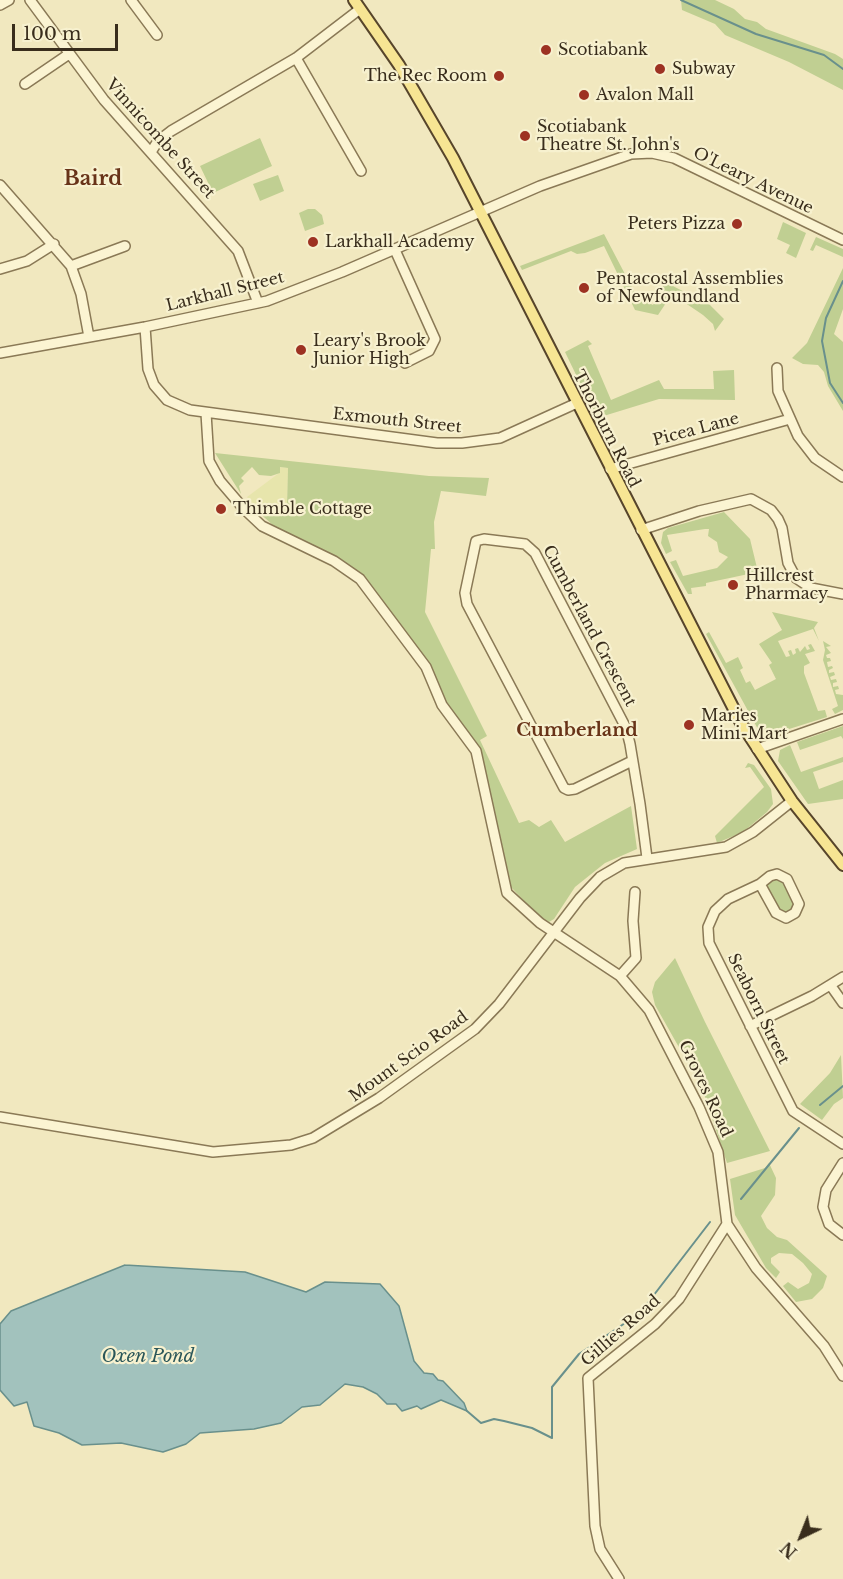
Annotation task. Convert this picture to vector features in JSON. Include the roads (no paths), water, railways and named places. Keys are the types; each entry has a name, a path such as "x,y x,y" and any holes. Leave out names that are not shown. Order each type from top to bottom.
{"main road":[{"name":"Thorburn Road","path":"357,4 416,94 480,212 718,682 757,749 792,801 843,865"}],"street":[{"path":"0,5 9,0"},
{"name":"Vinnicombe Street","path":"30,0 104,100 238,251 258,303"},
{"path":"131,0 157,35"},
{"path":"151,152 158,141 171,131 296,58 357,4"},
{"path":"25,84 69,54"},
{"path":"296,58 362,171"},
{"name":"O'Leary Avenue","path":"480,212 616,157 652,153 674,158 843,240"},
{"path":"0,185 54,244 70,266 81,294 89,337"},
{"name":"Larkhall Street","path":"0,353 145,327 258,303 324,280 480,212"},
{"path":"0,269 27,261 54,244"},
{"path":"70,266 125,246"},
{"path":"395,250 435,339 429,351 405,363"},
{"name":"Exmouth Street","path":"145,327 148,369 156,389 176,406 206,413 438,443 462,443 500,438 577,404"},
{"path":"777,368 778,391 790,419 810,453 826,467 843,477"},
{"name":"Groves Road","path":"206,413 207,453 220,482 262,526 334,561 360,579 418,655 442,705 476,751 507,893 554,932 620,976 641,999 658,1025 707,1125 720,1162 727,1224 756,1268 813,1333 843,1376"},
{"name":"Picea Lane","path":"610,469 790,419"},
{"path":"641,530 699,511 751,499 771,510 778,519 783,528 788,563 796,578 811,588 843,594"},
{"name":"Cumberland Crescent","path":"632,761 575,789 564,788 467,604 465,593 476,542 484,539 525,544 532,548 621,716 629,736 646,858"},
{"path":"757,749 843,719"},
{"name":"Mount Scio Road","path":"0,1117 213,1152 268,1149 301,1142 324,1133 476,1029 499,1004 580,898 600,877 624,863 726,847 753,832 792,801"},
{"name":"Seaborn Street","path":"760,884 776,913 786,918 795,913 799,904 787,879 777,874 721,904 714,911 708,927 709,943 793,1111 843,1144"},
{"path":"620,976 636,958 633,924 634,892"},
{"path":"750,1026 831,986 843,977"},
{"path":"831,986 843,1003"},
{"path":"843,1163 826,1190 823,1207 829,1224 843,1235"},
{"name":"Gillies Road","path":"619,1579 600,1549 595,1526 588,1378 655,1324 679,1299 727,1224"}],"water":[{"name":"Oxen Pond","path":"125,1265 245,1272 306,1292 325,1282 380,1284 399,1306 414,1361 424,1373 433,1374 438,1380 443,1381 464,1403 467,1411 441,1400 421,1409 417,1406 402,1411 396,1404 387,1404 377,1394 363,1387 345,1384 320,1405 302,1407 281,1423 254,1429 200,1433 186,1444 163,1452 121,1443 82,1445 59,1433 34,1426 27,1402 14,1406 0,1390 0,1324 11,1311"}],"waterway":[{"path":"681,0 756,34 824,55 843,69"},
{"path":"843,281 826,318 822,341 830,383 843,403"},
{"path":"820,1105 843,1086"},
{"path":"741,1199 799,1128"},
{"path":"467,1411 481,1423 494,1419 504,1421 532,1428 552,1438 552,1387 579,1354 640,1313 710,1222"}],"place":[{"name":"Scotiabank","path":"546,50"},
{"name":"Subway","path":"660,69"},
{"name":"The Rec Room","path":"499,76"},
{"name":"Avalon Mall","path":"584,95"},
{"name":"Scotiabank Theatre St. John's","path":"525,136"},
{"name":"Peters Pizza","path":"737,224"},
{"name":"Larkhall Academy","path":"313,242"},
{"name":"Pentacostal Assemblies of Newfoundland","path":"584,288"},
{"name":"Leary's Brook Junior High","path":"301,350"},
{"name":"Thimble Cottage","path":"221,509"},
{"name":"Hillcrest Pharmacy","path":"733,585"},
{"name":"Maries Mini-Mart","path":"689,725"}],"district":[{"name":"Baird","path":"93,179"},
{"name":"Cumberland","path":"577,731"}]}
